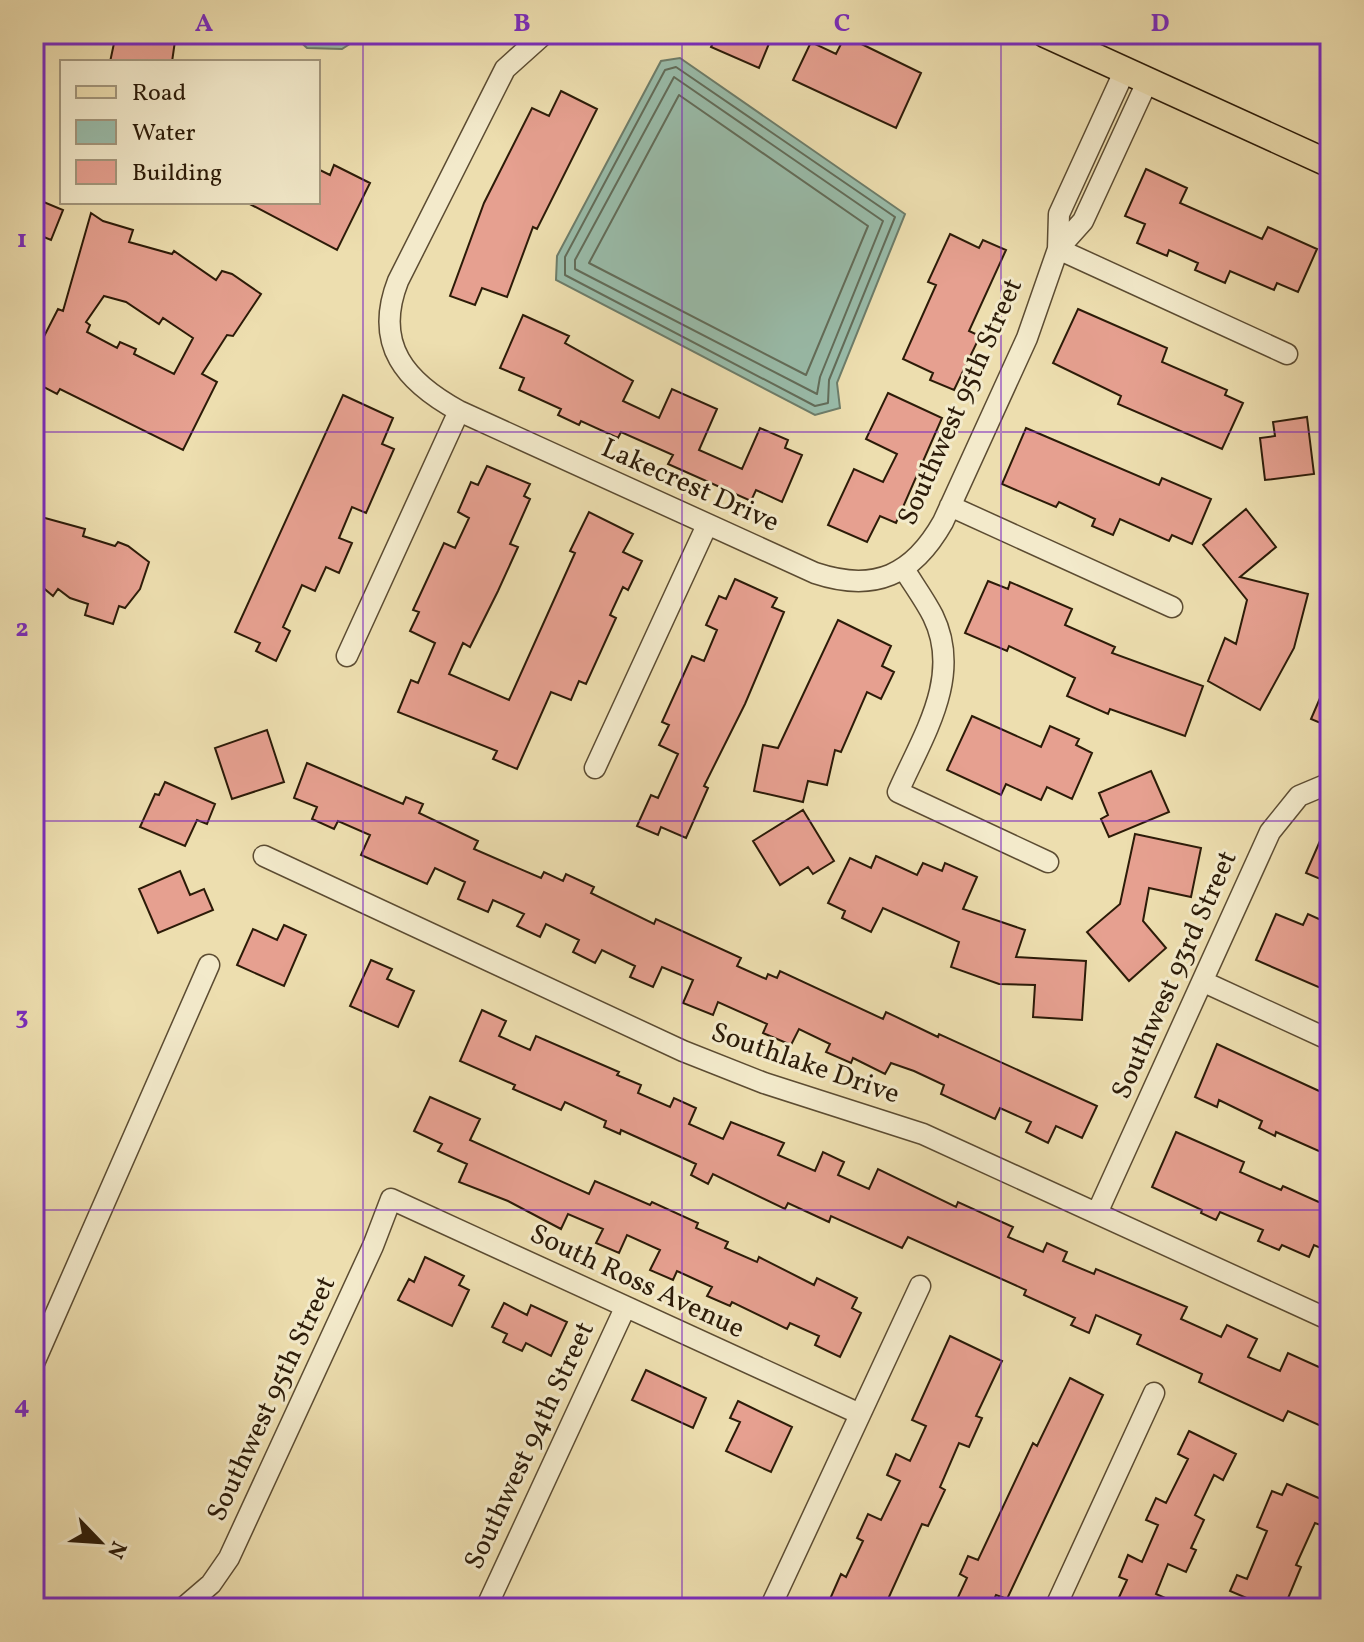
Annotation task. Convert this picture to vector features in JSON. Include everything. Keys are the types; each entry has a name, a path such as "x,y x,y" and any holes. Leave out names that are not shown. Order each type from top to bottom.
{"main road":[{"path":"1045,34 1330,164"}],"street":[{"name":"Lakecrest Drive","path":"544,34 505,69 405,266 392,301 390,330 404,367 422,390 459,411 707,525 837,580 858,582 904,569"},
{"name":"Southwest 95th Street","path":"904,569 931,543 950,506 1027,338 1058,249 1059,214 1136,75"},
{"path":"1058,249 1287,354"},
{"path":"347,656 459,411"},
{"path":"950,506 1172,607"},
{"path":"595,768 707,525"},
{"path":"904,569 933,617 944,658 944,681 898,792 1048,862"},
{"name":"Southwest 93rd Street","path":"1097,1213 1278,819 1299,796 1330,783"},
{"name":"Southlake Drive","path":"264,856 683,1051 752,1079 923,1134 1330,1320"},
{"path":"34,1363 209,965"},
{"path":"1204,982 1330,1040"},
{"name":"Southwest 95th Street","path":"183,1608 211,1584 234,1548 373,1246 391,1199"},
{"name":"South Ross Avenue","path":"391,1199 860,1414"},
{"path":"770,1608 920,1286"},
{"name":"Southwest 94th Street","path":"486,1608 625,1308"},
{"path":"1055,1608 1154,1393"},
{"path":"34,1605 41,1608"}],"water":[{"path":"292,34 365,34 342,49 307,48"},
{"path":"680,58 905,214 837,383 840,408 815,415 556,280 557,256 661,61"}],"building":[{"path":"116,34 176,34 172,60 110,60"},
{"path":"717,34 773,34 759,68 711,47"},
{"path":"845,36 921,73 896,128 793,80 811,42 836,54"},
{"path":"561,91 597,109 537,229 533,227 507,297 482,288 475,305 450,296 484,203 532,108 549,116"},
{"path":"334,165 370,183 337,250 250,204 320,204 320,170 330,175"},
{"path":"1146,169 1187,188 1180,203 1262,239 1268,227 1317,249 1298,292 1277,283 1274,290 1230,271 1225,283 1195,270 1198,263 1169,250 1167,256 1137,243 1145,224 1125,216"},
{"path":"34,198 63,210 51,240 34,233"},
{"path":"91,213 103,221 133,230 129,242 172,254 174,251 216,280 222,271 232,274 261,294 233,336 227,335 202,374 217,382 183,450 60,389 57,394 34,382 34,356 58,309 63,311","holes":["104,296 126,302 159,324 163,318 193,338 174,374 134,354 136,349 120,342 117,348 87,332 90,325 86,322"]},
{"path":"950,234 979,248 983,240 1006,250 969,331 980,336 954,390 930,380 933,373 903,359 936,285 928,282"},
{"path":"1078,309 1167,348 1162,362 1227,390 1225,395 1243,403 1222,449 1118,404 1121,396 1053,363"},
{"path":"523,315 569,336 565,343 633,381 623,401 659,418 672,389 717,409 699,450 742,469 760,428 788,440 785,448 802,455 782,502 756,490 751,501 668,464 673,455 621,432 618,438 581,421 579,425 558,415 561,409 519,390 524,378 500,368"},
{"path":"888,393 942,418 896,523 880,516 867,542 828,525 854,469 883,482 897,454 866,439"},
{"path":"343,395 393,418 382,444 394,449 366,513 352,507 339,538 352,543 339,573 326,567 315,591 302,585 283,627 290,631 276,661 256,651 260,643 235,632"},
{"path":"1307,417 1314,474 1265,480 1260,438 1275,436 1273,422"},
{"path":"1026,428 1159,485 1162,478 1211,499 1192,544 1172,535 1169,541 1120,519 1113,535 1092,526 1095,519 1059,502 1056,507 1002,484"},
{"path":"487,466 530,484 524,496 530,499 510,544 518,547 498,591 470,647 463,643 449,674 509,700 575,553 570,551 589,512 633,534 623,552 642,561 628,590 623,587 610,615 616,618 586,684 579,681 571,700 551,692 517,769 493,759 497,751 398,712 411,680 418,683 435,643 410,631 419,612 413,610 444,543 455,548 469,518 458,512 471,482 478,485"},
{"path":"1246,509 1276,547 1240,577 1308,594 1294,648 1260,710 1208,681 1225,638 1236,644 1247,600 1203,545"},
{"path":"34,515 85,529 83,536 115,546 118,542 128,546 149,562 140,589 125,608 119,606 113,624 85,615 88,604 70,598 58,589 53,596 34,580"},
{"path":"735,579 777,598 772,607 784,612 745,704 704,786 708,788 686,838 661,827 658,835 637,826 651,795 658,798 678,754 659,745 669,725 662,722 692,656 704,661 717,630 706,625 719,596 726,599"},
{"path":"988,581 1008,589 1010,582 1072,609 1065,625 1115,647 1112,653 1203,686 1185,736 1110,709 1108,714 1067,696 1075,678 1009,646 1007,651 965,633"},
{"path":"838,620 891,646 882,666 894,672 881,699 867,692 841,752 835,750 827,785 808,781 803,802 754,791 763,745 778,748"},
{"path":"1330,675 1330,727 1311,719"},
{"path":"972,716 1041,747 1050,726 1079,739 1076,745 1092,753 1072,799 1047,787 1041,800 1006,784 1001,795 947,770"},
{"path":"267,730 284,782 232,799 215,748"},
{"path":"307,763 403,804 406,797 423,804 419,813 478,841 474,849 541,878 544,872 563,881 566,874 594,887 591,893 654,924 656,919 741,958 737,966 766,979 768,974 777,978 780,971 883,1019 886,1012 938,1037 939,1034 1097,1106 1082,1138 1056,1126 1048,1143 1026,1132 1031,1122 1000,1108 995,1119 941,1094 944,1085 914,1071 891,1063 885,1074 853,1058 851,1063 826,1052 830,1044 799,1029 791,1045 763,1033 767,1024 718,1002 713,1015 683,1003 693,980 662,967 653,987 630,977 635,966 602,950 595,963 573,952 579,940 546,924 540,937 517,926 524,914 493,900 488,912 458,899 465,882 435,868 427,884 361,855 370,835 338,821 334,829 312,819 317,807 294,798"},
{"path":"1151,771 1169,812 1109,837 1101,819 1108,815 1099,793"},
{"path":"165,782 215,804 207,824 197,820 185,846 140,827 155,794 159,795"},
{"path":"803,810 834,861 813,874 808,867 780,885 753,841"},
{"path":"1330,818 1330,883 1306,873"},
{"path":"1135,834 1201,848 1191,897 1149,888 1143,921 1166,948 1129,981 1087,932 1120,904"},
{"path":"876,856 917,875 923,863 942,871 945,863 977,877 963,909 1025,930 1016,957 1086,961 1082,1020 1033,1017 1035,985 999,984 951,967 959,942 883,908 871,932 842,918 845,911 828,903 850,858 871,868"},
{"path":"180,871 190,895 204,889 213,910 158,933 139,889"},
{"path":"1276,914 1303,925 1308,914 1330,924 1330,992 1256,960"},
{"path":"284,925 306,935 284,986 237,965 253,929 277,940"},
{"path":"371,960 392,969 387,979 414,991 398,1027 350,1006"},
{"path":"482,1010 506,1021 499,1036 530,1050 536,1036 619,1072 617,1075 641,1085 638,1093 670,1107 674,1098 696,1108 689,1124 723,1139 731,1122 784,1143 778,1155 815,1171 823,1152 844,1162 838,1175 869,1189 878,1169 956,1207 958,1202 1013,1227 1008,1237 1043,1252 1047,1243 1067,1252 1063,1261 1094,1274 1096,1269 1187,1307 1181,1319 1221,1337 1227,1325 1257,1339 1248,1357 1280,1371 1288,1353 1330,1372 1330,1430 1288,1411 1283,1421 1199,1382 1202,1374 1137,1344 1141,1335 1096,1315 1089,1333 1071,1325 1075,1318 1024,1295 1026,1290 908,1237 902,1248 831,1216 829,1222 788,1203 785,1209 713,1174 708,1184 691,1175 696,1164 621,1130 620,1134 604,1127 606,1121 565,1102 561,1110 513,1089 515,1085 460,1061"},
{"path":"1217,1044 1330,1096 1330,1156 1276,1132 1275,1136 1259,1128 1262,1121 1219,1100 1217,1107 1195,1097"},
{"path":"430,1097 480,1119 470,1140 589,1194 595,1181 650,1205 652,1202 698,1223 696,1228 728,1242 725,1248 757,1262 759,1257 814,1285 817,1278 857,1298 852,1308 861,1313 840,1357 815,1345 819,1336 790,1323 787,1329 732,1302 730,1306 707,1296 712,1287 677,1271 673,1280 650,1270 660,1250 627,1235 619,1253 596,1243 603,1229 568,1214 561,1229 508,1201 459,1182 467,1164 438,1151 442,1144 414,1131"},
{"path":"1176,1132 1244,1162 1240,1172 1281,1190 1283,1186 1330,1207 1330,1252 1314,1245 1309,1257 1282,1245 1279,1250 1258,1241 1263,1230 1220,1212 1216,1220 1201,1213 1202,1210 1152,1187"},
{"path":"425,1257 464,1276 459,1285 469,1290 452,1326 398,1300 409,1279 414,1282"},
{"path":"504,1303 527,1315 531,1305 567,1322 551,1356 526,1343 522,1351 503,1342 507,1334 492,1327"},
{"path":"950,1336 1002,1361 976,1416 982,1418 969,1447 959,1443 940,1487 945,1490 928,1526 922,1524 884,1608 839,1608 841,1603 830,1599 841,1574 846,1577 863,1541 857,1538 868,1514 881,1520 900,1481 887,1475 896,1454 910,1461 926,1426 912,1420"},
{"path":"646,1370 706,1398 693,1428 632,1400"},
{"path":"1070,1378 1103,1395 1007,1599 996,1595 990,1608 953,1608 967,1578 960,1574 968,1556 978,1560 1033,1443 1037,1446"},
{"path":"738,1401 792,1427 771,1472 726,1451 740,1422 730,1418"},
{"path":"1189,1431 1236,1454 1223,1480 1214,1475 1195,1515 1204,1520 1191,1548 1196,1550 1186,1572 1168,1564 1156,1594 1188,1608 1114,1608 1127,1580 1119,1577 1128,1555 1142,1562 1158,1525 1146,1520 1156,1498 1166,1503 1188,1459 1178,1454"},
{"path":"1287,1484 1330,1503 1330,1509 1323,1526 1315,1523 1296,1565 1301,1567 1284,1608 1270,1608 1230,1591 1237,1575 1247,1579 1267,1531 1257,1527 1272,1491 1282,1495"}]}
